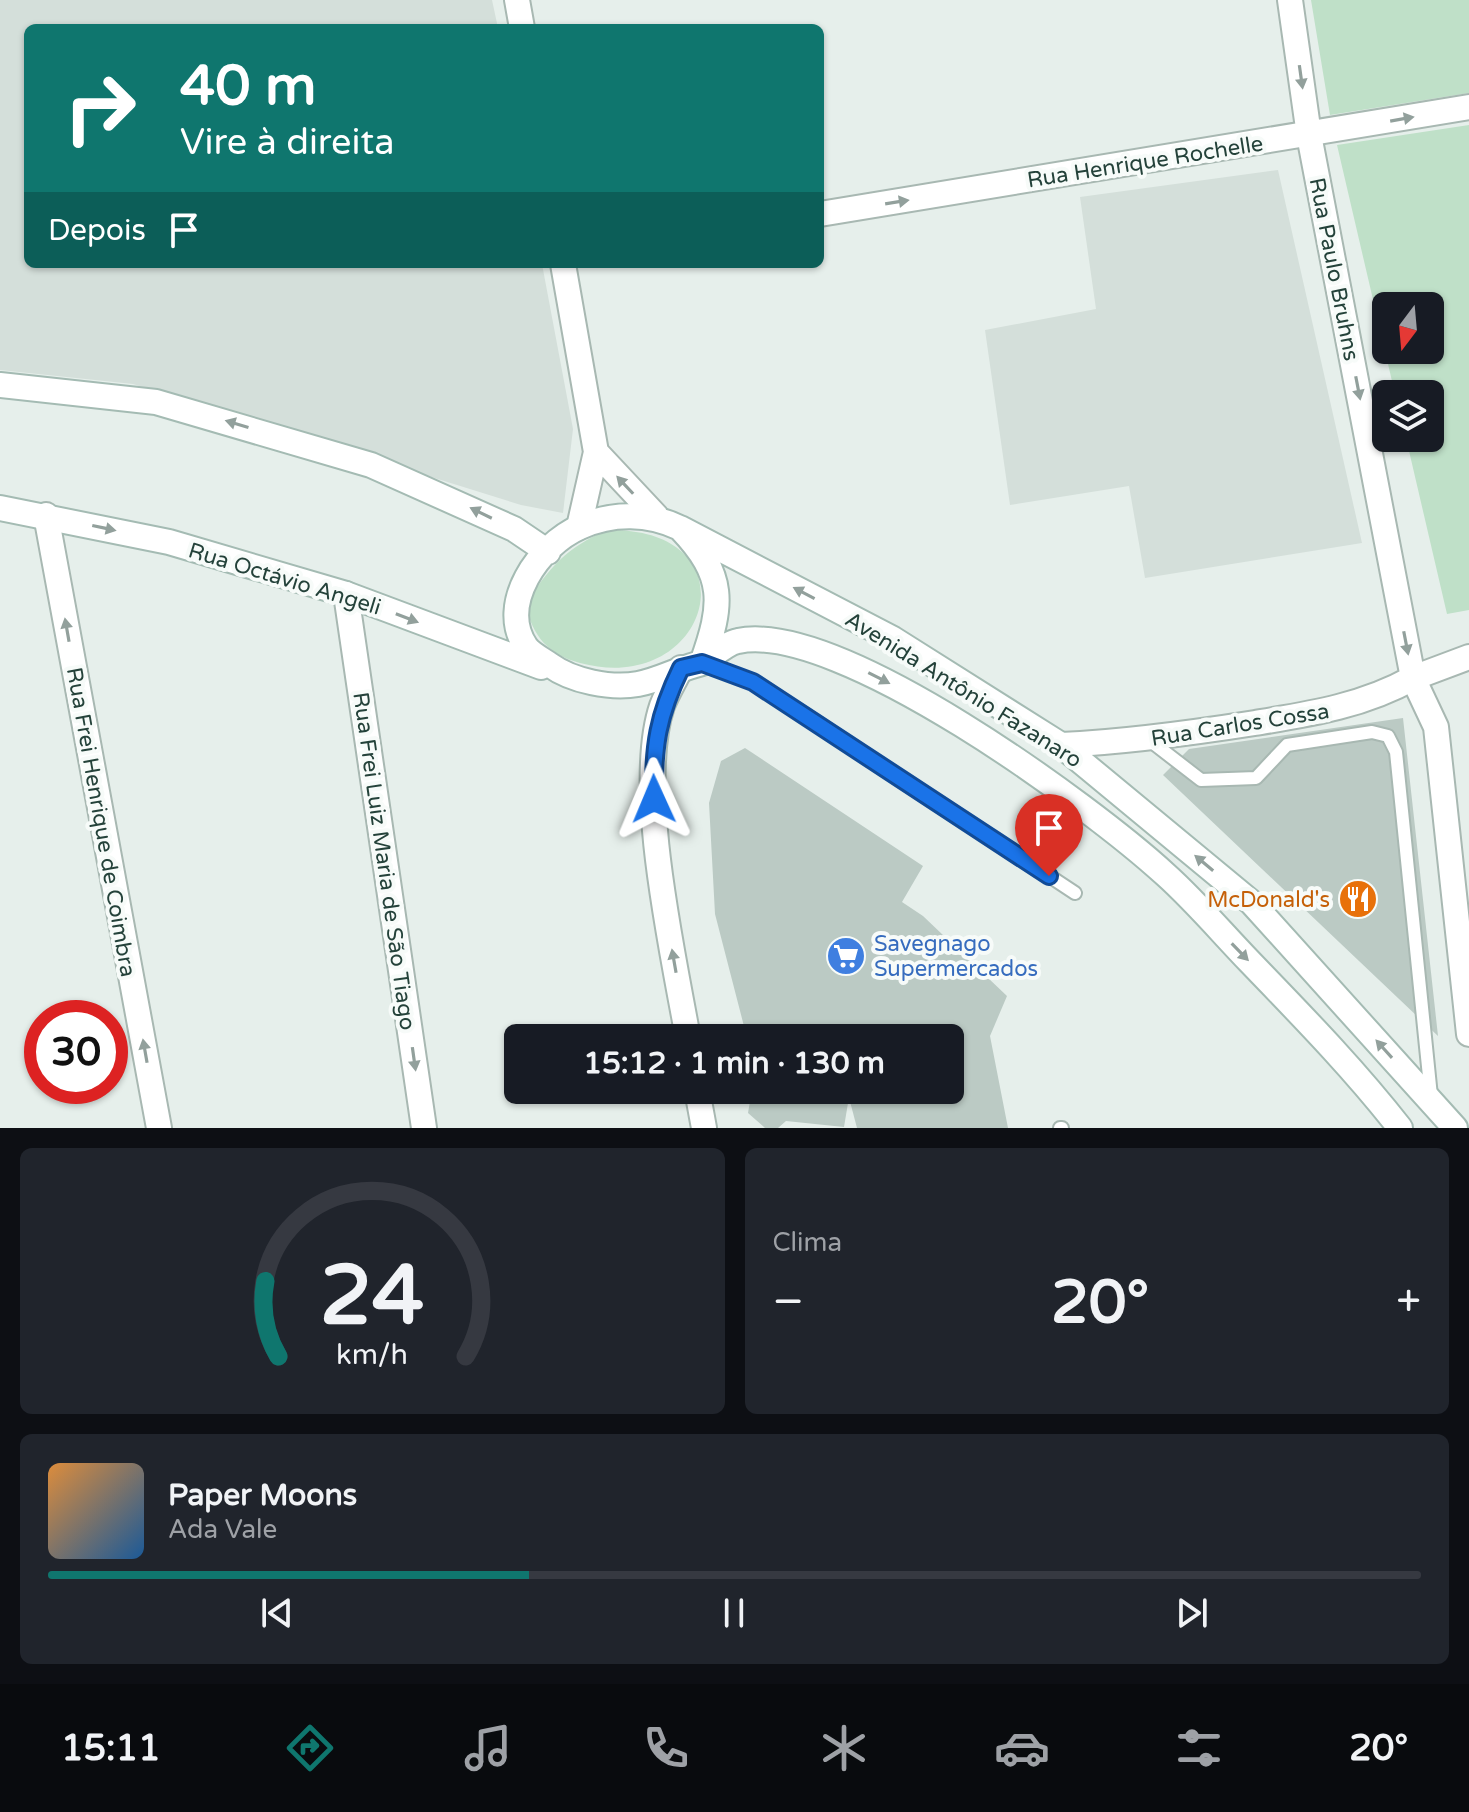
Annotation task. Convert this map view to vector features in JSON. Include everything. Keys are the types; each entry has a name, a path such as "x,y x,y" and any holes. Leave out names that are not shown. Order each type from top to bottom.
{"street":[{"path":"517,0 521,24"},
{"name":"Rua Paulo Bruhns","path":"1290,0 1309,135 1413,678 1436,727 1469,1034"},
{"name":"Rua Henrique Rochelle","path":"824,213 1469,107"},
{"path":"564,268 596,452 579,527"},
{"path":"0,385 156,402 371,465 514,529 548,552"},
{"path":"596,452 656,516 680,528 711,568 718,594 718,619 692,666 662,706 653,768 667,919 686,1024"},
{"name":"Rua Octávio Angeli","path":"0,508 169,542 346,594 563,675"},
{"name":"Rua Frei Henrique de Coimbra","path":"46,515 159,1128"},
{"path":"656,516 622,516 579,527 534,566 518,594 516,623 526,648 563,675 601,683 638,684 692,666"},
{"name":"Avenida Antônio Fazanaro","path":"680,528 893,639 1061,745 1252,903 1455,1128"},
{"name":"Rua Frei Luiz Maria de São Tiago","path":"346,594 424,1128"},
{"name":"Avenida Antônio Fazanaro","path":"692,666 736,641 763,640 801,647 871,673 934,708 1040,776 1166,874 1360,1076 1400,1128"},
{"name":"Rua Carlos Cossa","path":"1061,745 1148,738 1338,709 1390,691 1413,678 1469,657"},
{"path":"700,1104 704,1128"}],"lane":[{"path":"692,666 753,682 1075,893"},
{"path":"1148,738 1201,780 1256,778 1287,745 1372,732 1388,736 1396,752 1432,1103"}],"shaded area":[{"path":"0,0 492,0 497,24 24,24 24,268 543,268 573,429 563,513 521,505 133,384 0,370"},
{"path":"1278,170 1362,543 1145,578 1129,486 1010,505 985,330 1096,309 1080,197"}],"green space":[{"path":"1311,0 1469,0 1469,93 1330,115"},
{"path":"1469,125 1469,610 1447,614 1409,452 1444,452 1444,380 1392,380 1388,364 1444,364 1444,292 1372,292 1372,295 1337,145"},
{"path":"608,530 655,537 685,555 699,580 699,609 686,636 660,657 625,667 580,663 559,655 538,635 526,605 560,560 581,543"}],"building":[{"name":"McDonald's","path":"1403,718 1438,1036 1163,775 1189,749"},
{"name":"Savegnago Supermercados","path":"745,748 923,866 902,902 923,916 1007,996 990,1036 1008,1128 857,1128 851,1104 964,1104 964,1024 743,1024 715,914 709,803 721,761"},
{"path":"750,1104 848,1104 844,1127 786,1121 778,1128 765,1128 748,1113"}],"place":[{"name":"McDonald's","path":"1358,899"},
{"name":"Savegnago Supermercados","path":"846,956"}],"route":[{"path":"654,799 653,753 662,706 681,668 702,663 753,682 1049,876"}]}
